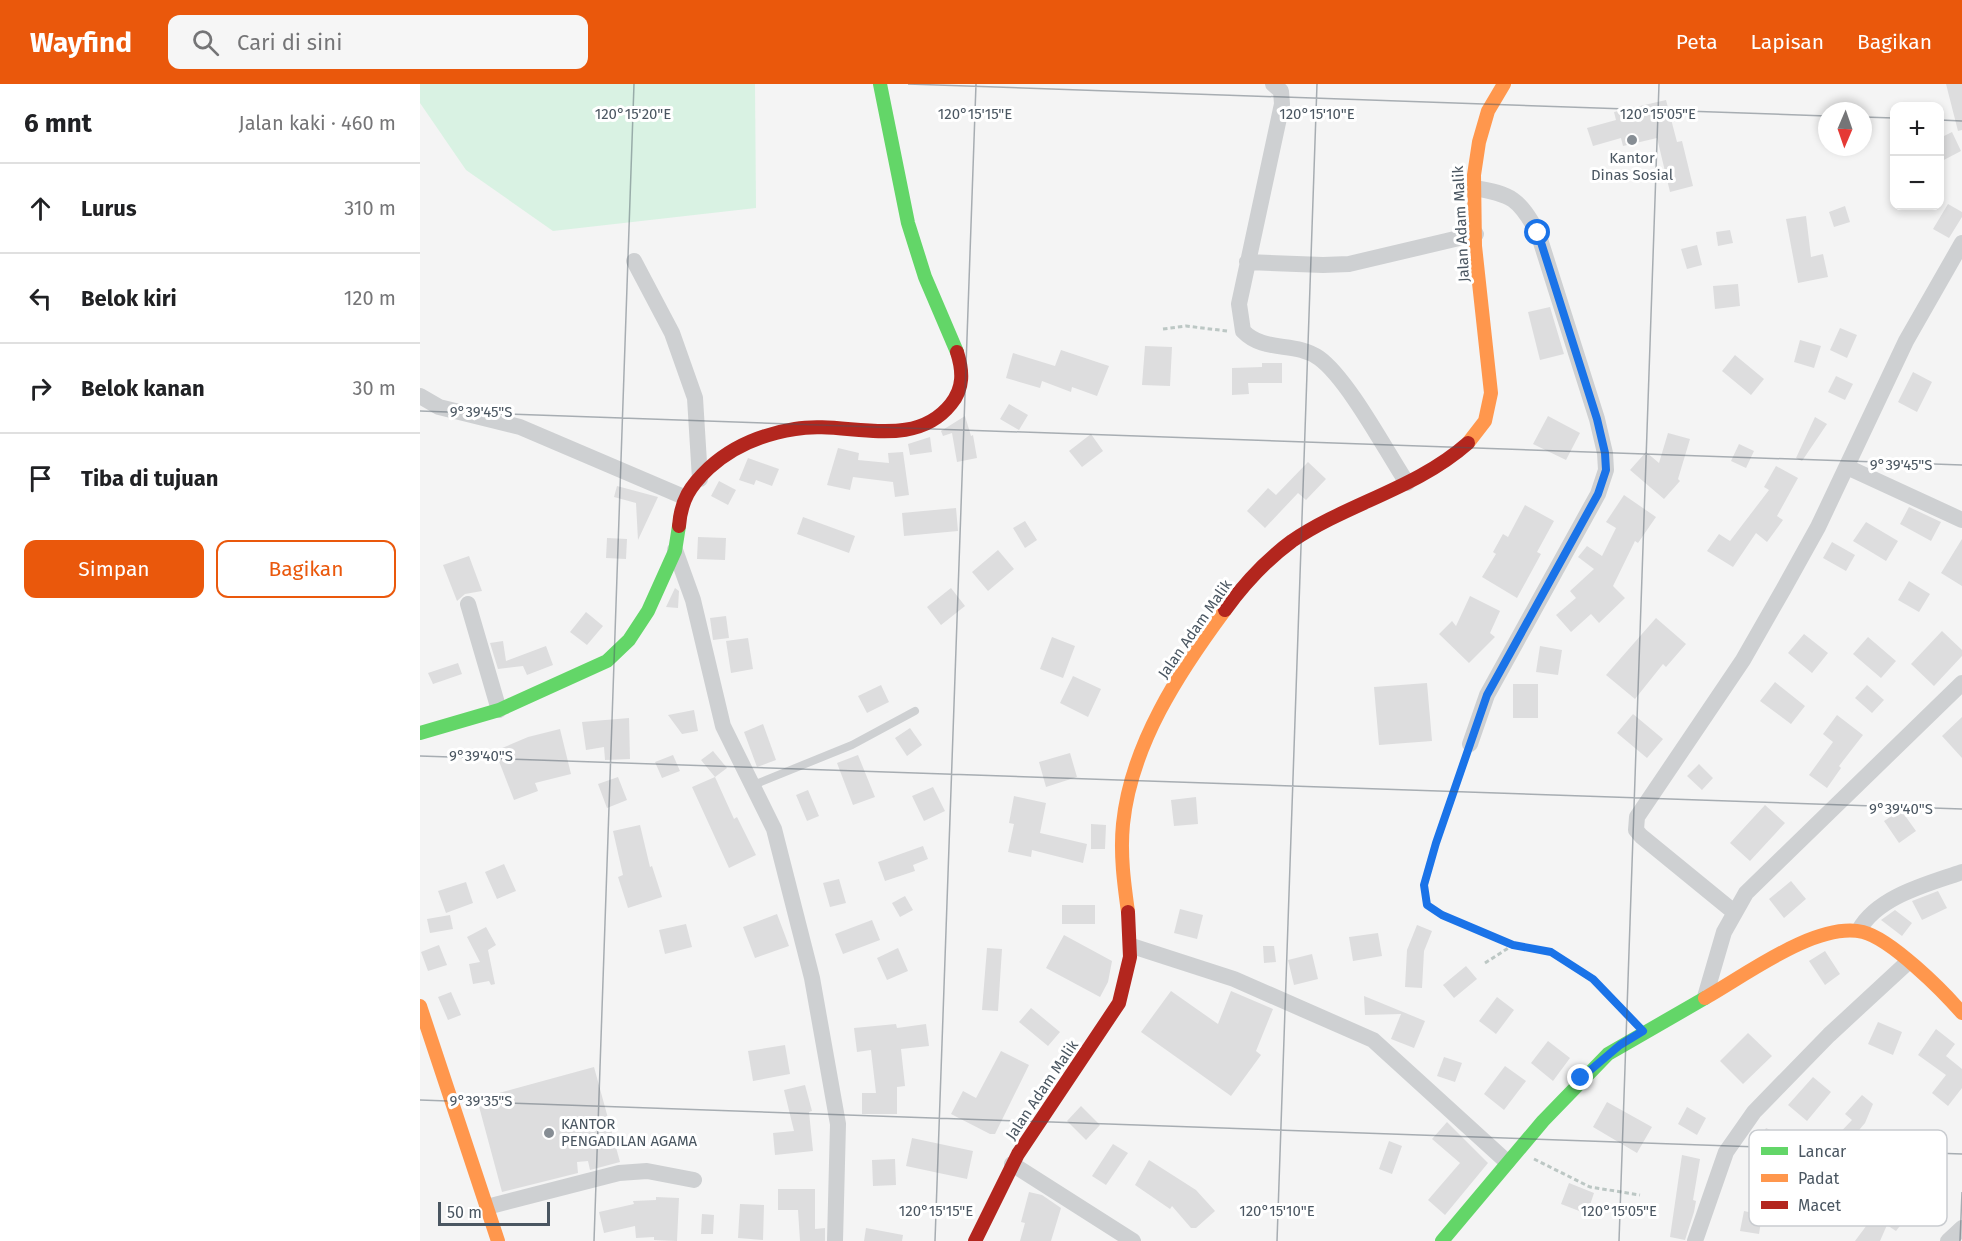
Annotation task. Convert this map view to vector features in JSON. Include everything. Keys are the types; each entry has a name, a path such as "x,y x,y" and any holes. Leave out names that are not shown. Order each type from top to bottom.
{"main road":[{"path":"420,733 499,710 607,661 617,654 637,631 675,550 684,497 700,479 731,452 769,434 829,426 884,432 911,429 932,422 951,406 961,387 960,363 924,277 890,142 880,84"},
{"name":"Jalan Adam Malik","path":"975,1241 1012,1164 1122,996 1132,946 1122,858 1122,823 1127,792 1138,757 1167,700 1218,619 1259,568 1304,534 1407,483 1461,449 1485,420 1491,387 1476,234 1474,188 1478,136 1488,110 1504,84"},
{"path":"1442,1241 1512,1156 1581,1078 1620,1045 1813,936 1828,931 1859,930 1883,941 1933,980 1962,1013"},
{"path":"420,1006 423,1024 498,1241"},
{"path":"436,1099 483,1241"}],"street":[{"path":"1273,84 1281,91 1280,121 1239,304 1243,331 1258,343 1298,348 1320,359 1347,389 1407,483"},
{"path":"1470,744 1487,695 1598,494 1606,470 1597,419 1538,233 1524,208 1514,198 1499,192 1474,188"},
{"path":"1247,262 1349,264 1476,234"},
{"path":"1734,912 1641,837 1636,830 1637,817 1743,660 1818,527 1906,341 1962,243"},
{"path":"634,261 672,333 695,398 700,479"},
{"path":"420,396 439,407 528,430 684,497"},
{"path":"1847,467 1962,520"},
{"path":"675,550 693,600 723,726 774,829 812,978 838,1124 835,1241"},
{"path":"468,604 499,710"},
{"path":"1705,997 1724,932 1746,893 1962,682"},
{"path":"1859,930 1866,919 1890,902 1962,872"},
{"path":"1132,946 1234,980 1373,1040 1512,1156"},
{"path":"1695,1241 1726,1152 1754,1112 1829,1035 1908,962"},
{"path":"1012,1164 1133,1241"},
{"path":"487,1208 619,1173 647,1171 694,1180"},
{"path":"1948,1241 1962,1228"}],"lane":[{"path":"751,786 852,746 915,711"}],"path":[{"path":"1163,329 1186,326 1242,333 1243,331"},
{"path":"1470,744 1424,885 1427,905 1442,915 1513,945 1551,952 1593,979 1643,1031"},
{"path":"1485,963 1513,945"},
{"path":"1512,1156 1590,1187 1640,1196"}],"green space":[{"path":"420,84 755,84 756,208 553,231 466,170 420,103"}],"building":[{"path":"1946,84 1962,84 1962,130 1958,131"},
{"path":"1666,100 1677,142 1682,141 1693,186 1670,192 1657,138 1623,146 1621,138 1593,146 1587,128 1616,120 1614,112"},
{"path":"1952,132 1961,151 1944,160 1944,156 1944,136"},
{"path":"1948,204 1962,212 1962,217 1949,238 1933,229"},
{"path":"1845,206 1850,222 1834,227 1829,212"},
{"path":"1806,216 1811,257 1823,254 1828,277 1798,283 1786,219"},
{"path":"1730,230 1733,243 1718,246 1716,232"},
{"path":"1697,245 1702,265 1687,269 1681,249"},
{"path":"1738,284 1740,306 1715,309 1713,286"},
{"path":"1550,307 1564,354 1540,360 1528,312"},
{"path":"1840,328 1857,335 1847,358 1830,350"},
{"path":"1800,340 1821,346 1814,368 1794,362"},
{"path":"1145,346 1172,347 1170,386 1142,385"},
{"path":"1061,350 1109,366 1097,396 1072,387 1071,392 1042,381 1040,388 1006,378 1013,353 1055,366"},
{"path":"1735,355 1764,379 1751,395 1722,371"},
{"path":"1262,363 1282,363 1282,383 1248,383 1249,394 1232,395 1232,368 1262,367"},
{"path":"1913,372 1932,382 1917,412 1898,402"},
{"path":"1836,376 1853,384 1845,400 1828,392"},
{"path":"1009,404 1028,415 1019,430 1000,419"},
{"path":"965,416 971,436 973,435 977,458 957,462 952,433 943,436 941,431"},
{"path":"1548,416 1580,433 1566,460 1533,444"},
{"path":"1815,417 1827,424 1802,461 1796,458"},
{"path":"1668,433 1690,439 1678,479 1680,481 1664,499 1630,470 1646,452 1659,463"},
{"path":"1091,434 1103,451 1082,467 1069,451"},
{"path":"930,437 932,452 910,455 908,444"},
{"path":"1739,444 1754,451 1746,468 1731,461"},
{"path":"838,448 859,453 858,460 889,463 888,453 903,452 909,495 895,497 893,482 853,477 850,490 827,485"},
{"path":"748,458 779,469 772,486 756,480 754,485 739,480"},
{"path":"1308,462 1326,479 1306,500 1298,493 1265,528 1247,511 1268,488 1276,495"},
{"path":"1776,466 1798,478 1777,516 1783,520 1767,542 1756,533 1733,567 1707,551 1719,534 1730,541 1769,490 1764,487"},
{"path":"719,481 736,490 728,505 711,496"},
{"path":"617,486 658,497 638,540 636,503 614,497"},
{"path":"1624,495 1656,517 1638,543 1635,541 1613,586 1625,598 1599,623 1591,614 1571,632 1556,615 1576,598 1570,591 1594,569 1578,557 1587,546 1602,556 1616,528 1606,522"},
{"path":"1525,505 1554,521 1537,552 1541,554 1517,598 1482,577 1496,554 1493,552 1503,534 1508,537"},
{"path":"1909,507 1941,522 1931,541 1900,524"},
{"path":"956,508 958,531 904,536 902,513"},
{"path":"803,517 855,536 849,553 797,534"},
{"path":"1025,521 1037,540 1025,548 1013,528"},
{"path":"1866,522 1898,541 1886,561 1853,541"},
{"path":"698,537 726,538 725,560 697,559"},
{"path":"607,538 627,539 626,559 606,558"},
{"path":"1962,539 1962,586 1941,573"},
{"path":"1832,542 1855,555 1846,571 1823,558"},
{"path":"998,550 1014,569 988,591 972,572"},
{"path":"469,556 482,591 465,594 457,601 443,565"},
{"path":"1909,581 1930,594 1919,612 1898,600"},
{"path":"675,588 679,591 678,608 666,607"},
{"path":"951,588 965,606 941,625 927,607"},
{"path":"1470,596 1500,611 1490,633 1495,637 1469,663 1439,634 1452,621 1456,626"},
{"path":"586,612 603,626 587,645 570,632"},
{"path":"726,616 729,638 713,640 710,618"},
{"path":"1656,618 1686,644 1666,667 1663,664 1635,699 1606,675"},
{"path":"1942,631 1962,650 1962,656 1934,686 1911,664"},
{"path":"1804,634 1828,653 1812,673 1788,653"},
{"path":"1052,637 1075,646 1063,678 1040,669"},
{"path":"1868,637 1896,661 1881,678 1853,654"},
{"path":"748,638 753,669 731,673 726,641"},
{"path":"503,641 506,661 546,646 553,665 527,675 523,666 498,669 490,643"},
{"path":"1540,646 1562,650 1558,675 1536,672"},
{"path":"458,663 462,674 433,684 428,673"},
{"path":"1073,676 1101,689 1088,717 1060,703"},
{"path":"1775,682 1805,706 1791,724 1760,701"},
{"path":"1427,683 1432,741 1379,745 1374,687"},
{"path":"1513,684 1538,684 1538,718 1513,718"},
{"path":"881,685 889,702 867,713 858,696"},
{"path":"1867,685 1884,700 1872,713 1855,698"},
{"path":"694,710 698,731 682,734 668,715"},
{"path":"1633,714 1663,739 1647,758 1617,733"},
{"path":"1837,715 1863,735 1839,766 1841,768 1827,788 1809,775 1833,742 1823,734"},
{"path":"1962,717 1962,758 1942,736"},
{"path":"629,718 630,759 605,760 604,747 586,750 582,722"},
{"path":"763,724 776,760 757,767 744,732"},
{"path":"910,728 922,745 907,756 895,738"},
{"path":"560,729 571,774 535,783 538,791 514,800 495,751 528,737"},
{"path":"713,751 727,768 715,777 701,760"},
{"path":"1070,753 1077,777 1046,787 1039,762"},
{"path":"673,755 680,771 662,778 655,762"},
{"path":"858,755 875,797 853,805 837,763"},
{"path":"1699,764 1713,778 1702,790 1687,776"},
{"path":"618,777 627,800 607,808 598,784"},
{"path":"715,777 734,819 737,817 756,855 729,868 692,787"},
{"path":"933,787 945,811 924,821 912,796"},
{"path":"808,790 819,816 807,821 796,795"},
{"path":"1014,796 1046,803 1040,833 1087,844 1083,863 1032,850 1031,857 1008,852 1014,824 1009,823"},
{"path":"1196,797 1198,824 1174,826 1171,800"},
{"path":"1765,805 1785,823 1750,861 1730,843"},
{"path":"1901,810 1916,831 1899,843 1884,821"},
{"path":"1091,824 1106,825 1105,849 1091,849"},
{"path":"640,825 650,867 652,866 662,897 628,908 618,877 623,875 613,831"},
{"path":"923,846 928,859 913,865 915,871 885,881 878,862"},
{"path":"504,864 516,891 497,899 485,872"},
{"path":"839,879 846,903 830,907 823,883"},
{"path":"1791,881 1806,899 1784,918 1769,899"},
{"path":"466,882 473,903 446,913 438,891"},
{"path":"1938,891 1947,908 1922,920 1912,901"},
{"path":"905,896 913,910 900,917 892,903"},
{"path":"1062,905 1095,905 1095,924 1062,924"},
{"path":"1180,909 1203,915 1197,939 1174,933"},
{"path":"1895,910 1912,923 1902,936 1881,920"},
{"path":"777,914 789,946 755,958 743,927"},
{"path":"450,915 453,929 430,933 427,919"},
{"path":"872,920 880,940 843,954 835,934"},
{"path":"686,924 692,947 665,954 659,930"},
{"path":"1417,925 1432,931 1424,951 1422,988 1405,987 1407,950"},
{"path":"486,927 496,945 488,950 495,984 491,985 489,981 473,984 469,964 480,962 467,937"},
{"path":"1378,933 1382,956 1353,961 1349,937"},
{"path":"1064,935 1112,961 1108,982 1100,997 1046,968"},
{"path":"439,945 447,965 428,971 421,952"},
{"path":"1263,946 1274,946 1276,962 1264,963"},
{"path":"898,948 908,971 887,980 877,958"},
{"path":"987,948 1002,949 998,1011 982,1010"},
{"path":"1825,951 1840,974 1825,985 1809,961"},
{"path":"1312,954 1318,979 1294,985 1288,960"},
{"path":"1466,966 1477,979 1454,998 1443,985"},
{"path":"1171,991 1218,1024 1231,991 1273,1009 1256,1051 1261,1055 1231,1096 1141,1032"},
{"path":"451,992 461,1015 448,1020 438,997"},
{"path":"1364,996 1425,1021 1414,1048 1391,1039 1401,1014 1365,1015"},
{"path":"1497,997 1514,1010 1496,1034 1479,1021"},
{"path":"1031,1008 1060,1032 1048,1046 1019,1022"},
{"path":"1878,1022 1902,1032 1893,1055 1868,1044"},
{"path":"896,1024 897,1028 926,1024 929,1046 901,1049 905,1086 897,1087 897,1114 862,1114 862,1093 876,1093 871,1050 857,1052 854,1028"},
{"path":"1936,1029 1955,1044 1946,1056 1962,1069 1962,1088 1948,1106 1932,1093 1946,1075 1918,1055"},
{"path":"1748,1033 1772,1056 1743,1084 1720,1061"},
{"path":"1548,1041 1570,1058 1553,1081 1531,1063"},
{"path":"785,1045 790,1074 753,1081 748,1051"},
{"path":"1001,1051 1029,1065 995,1134 990,1134 951,1114 963,1091 976,1098"},
{"path":"1444,1057 1462,1063 1455,1082 1437,1076"},
{"path":"1505,1066 1526,1081 1504,1110 1484,1094"},
{"name":"KANTOR PENGADILAN AGAMA","path":"594,1067 620,1162 590,1170 588,1161 577,1162 578,1173 502,1192 477,1099"},
{"path":"1813,1077 1831,1092 1807,1121 1788,1105"},
{"path":"805,1085 812,1111 809,1112 813,1151 775,1155 773,1133 794,1131 784,1090"},
{"path":"1862,1095 1873,1104 1865,1123 1859,1130 1842,1130 1852,1120 1845,1114"},
{"path":"1607,1102 1652,1127 1637,1153 1593,1127"},
{"path":"1081,1106 1100,1125 1086,1140 1067,1121"},
{"path":"1687,1107 1706,1118 1697,1135 1678,1124"},
{"path":"1447,1122 1488,1163 1445,1215 1428,1200 1460,1163 1432,1139"},
{"path":"912,1138 973,1151 967,1179 906,1166"},
{"path":"1389,1141 1402,1146 1392,1174 1379,1169"},
{"path":"1113,1144 1128,1153 1106,1185 1092,1176"},
{"path":"1682,1155 1700,1159 1693,1200 1696,1201 1694,1212 1685,1240 1670,1237"},
{"path":"895,1159 896,1185 873,1186 872,1160"},
{"path":"1149,1160 1196,1190 1215,1211 1196,1228 1191,1228 1172,1206 1170,1209 1135,1185"},
{"path":"1569,1183 1594,1193 1587,1214 1561,1204"},
{"path":"778,1189 815,1189 815,1229 825,1228 825,1241 800,1241 798,1210 778,1210"},
{"path":"1029,1192 1042,1195 1061,1208 1051,1241 1020,1241 1025,1223 1021,1222"},
{"path":"656,1197 679,1198 677,1241 654,1240 654,1237 636,1238 635,1226 604,1233 599,1212 634,1204 633,1201 656,1200"},
{"path":"740,1204 764,1205 763,1240 738,1238"},
{"path":"1744,1211 1749,1212 1749,1226 1760,1226 1759,1234 1740,1231"},
{"path":"702,1214 714,1215 713,1234 701,1234"},
{"path":"1866,1226 1887,1226 1880,1241 1855,1241"},
{"path":"1888,1226 1900,1226 1896,1231"},
{"path":"866,1228 903,1235 902,1241 864,1241"}],"traffic: fast":[{"path":"880,84 908,223 925,277 957,352"},
{"path":"420,733 499,710 607,661 629,640 648,611 675,551 679,526"},
{"path":"1442,1241 1543,1121 1608,1054 1705,998"}],"traffic: slow":[{"path":"1468,443 1485,421 1491,393 1475,246 1474,175 1479,142 1488,111 1504,84"},
{"path":"1128,912 1122,835 1128,795 1136,766 1147,738 1175,684 1225,610"},
{"path":"1705,998 1782,952 1804,942 1825,934 1845,931 1863,932 1902,955 1962,1013"},
{"path":"420,1006 498,1241"}],"traffic: jam":[{"path":"679,526 684,501 697,481 718,460 749,442 783,431 815,427 898,431 918,427 935,418 951,404 958,392 961,373 957,352"},
{"path":"1225,610 1256,573 1292,541 1336,516 1426,472 1448,459 1468,443"},
{"path":"975,1241 1018,1154 1119,1003 1130,957 1128,912"}],"place":[{"name":"Kantor Dinas Sosial","path":"1632,140"},
{"name":"KANTOR PENGADILAN AGAMA","path":"549,1133"}],"route":[{"path":"1538,233 1597,419 1605,453 1606,470 1598,494 1487,695 1436,843 1424,885 1427,905 1442,915 1513,945 1551,952 1593,979 1643,1031 1608,1054 1581,1078"}]}
